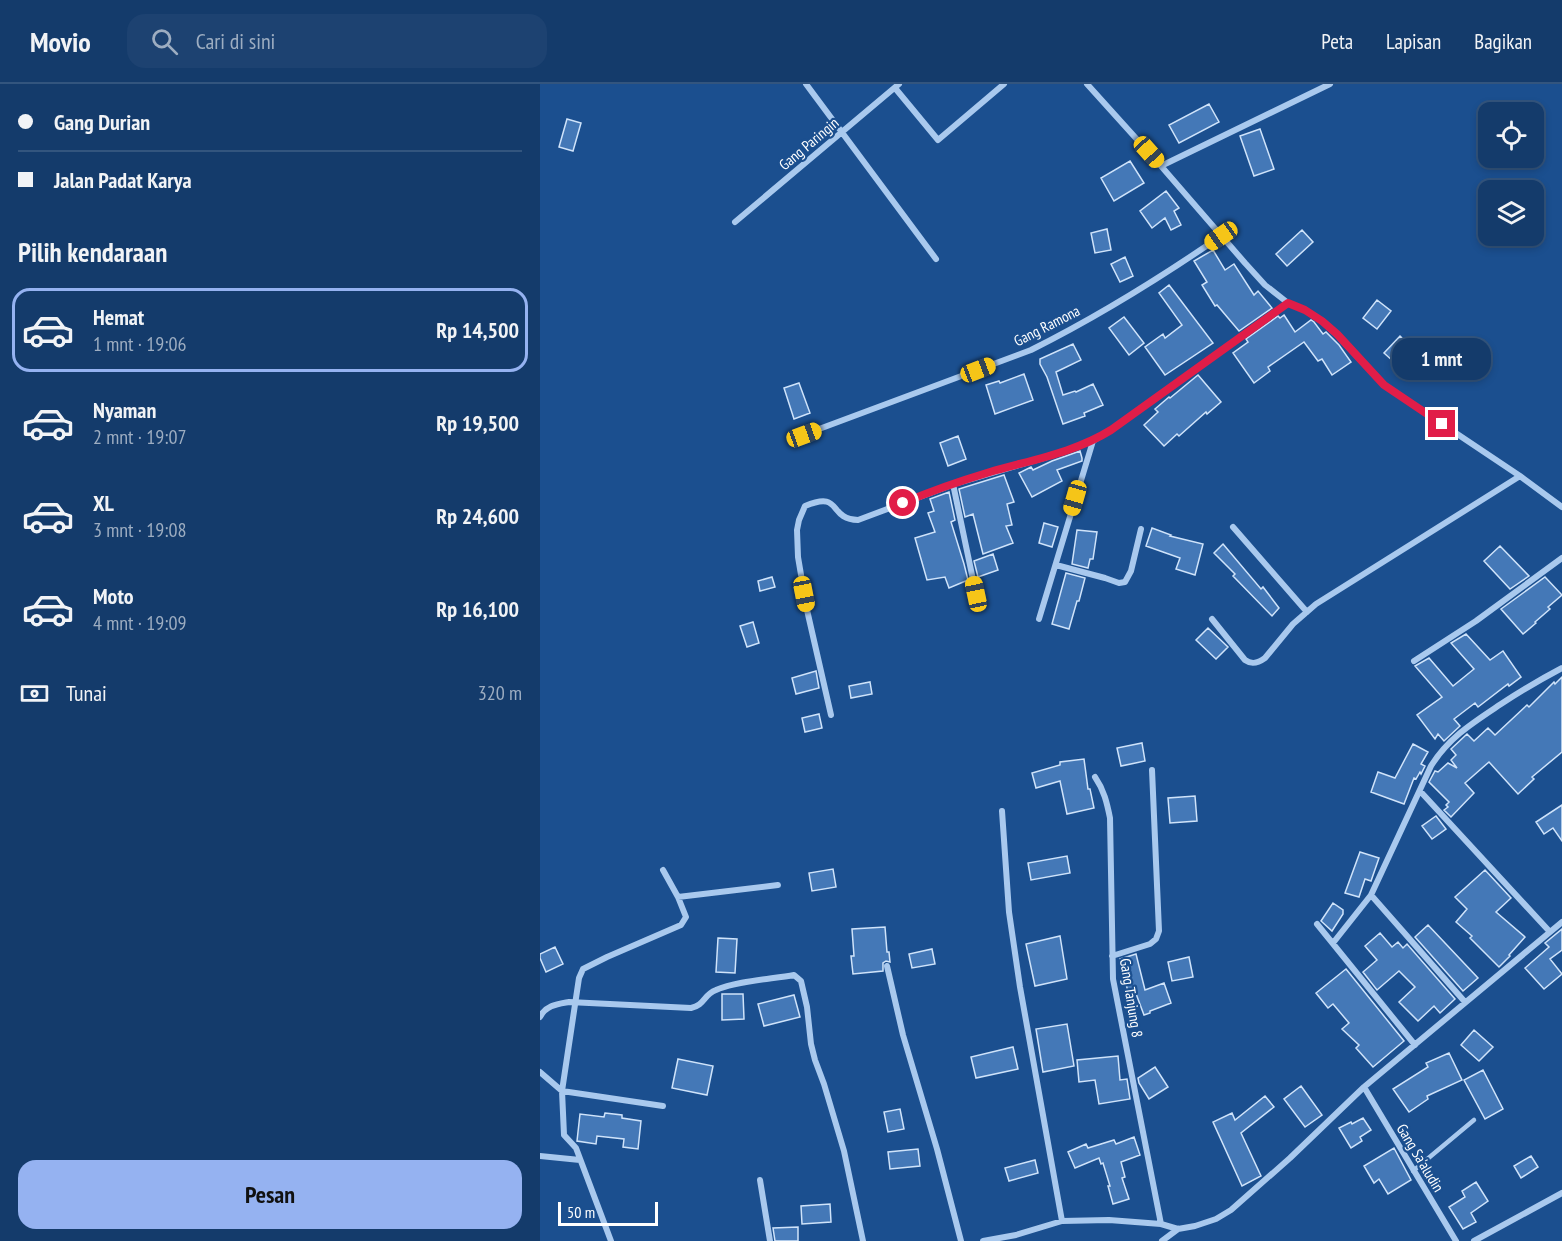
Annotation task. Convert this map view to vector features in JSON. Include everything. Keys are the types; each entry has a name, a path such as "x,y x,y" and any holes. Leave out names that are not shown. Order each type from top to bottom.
{"street":[{"path":"806,84 936,259"},
{"path":"897,86 938,140 1004,84"},
{"path":"1087,84 1265,285 1288,303 1322,321 1384,385 1520,476 1562,507"},
{"path":"1161,166 1330,84"},
{"name":"Gang Paringin","path":"735,222 897,86"},
{"name":"Gang Ramona","path":"804,435 1031,350 1124,299 1221,236"},
{"path":"831,715 798,557 797,530 805,506 827,501 848,519 861,519 953,484 1093,441 1288,303"},
{"path":"1039,619 1093,441"},
{"path":"1212,619 1249,663 1265,658 1293,624 1316,604 1520,476"},
{"path":"953,484 976,594"},
{"path":"1233,527 1307,612"},
{"path":"1056,565 1119,583 1125,582 1131,571 1141,529"},
{"path":"1414,661 1476,621 1562,558"},
{"path":"1333,943 1371,895 1440,751 1458,733 1537,681 1562,668"},
{"path":"1112,956 1150,945 1156,939 1159,931 1152,770"},
{"name":"Gang Tanjung 8","path":"1095,777 1106,798 1110,818 1113,979 1161,1224"},
{"path":"1420,791 1550,932"},
{"path":"1002,811 1009,912 1015,955 1062,1221"},
{"path":"611,1241 576,1148 564,1135 562,1091 579,978 583,969 681,925 686,917 663,870"},
{"path":"678,897 778,885"},
{"path":"1371,895 1465,1002"},
{"path":"983,1241 1016,1236 1062,1221 1109,1220 1161,1224 1178,1229 1216,1219 1231,1210 1290,1158 1364,1087 1562,922"},
{"path":"1317,924 1415,1045"},
{"path":"887,966 903,1035 937,1149 961,1241"},
{"path":"540,1017 542,1012 553,1005 569,1002 691,1008 699,1006 708,994 725,986 794,975 801,981 814,1060 824,1084 844,1151 863,1241"},
{"path":"540,1072 562,1091 663,1106"},
{"name":"Gang Sa'aludin","path":"1364,1087 1456,1241"},
{"path":"540,1156 580,1160"},
{"path":"760,1180 770,1241"},
{"path":"1474,1241 1562,1193"},
{"path":"1162,1241 1178,1229"}],"lane":[{"path":"1413,1171 1474,1120"}],"building":[{"path":"1209,104 1219,122 1179,143 1169,125"},
{"path":"567,119 581,123 573,151 559,147"},
{"path":"1260,129 1274,169 1254,176 1240,136"},
{"path":"1130,161 1144,183 1114,201 1101,178"},
{"path":"1166,191 1179,208 1174,211 1181,225 1171,230 1165,218 1152,228 1140,211"},
{"path":"1107,229 1111,250 1095,253 1091,233"},
{"path":"1302,230 1313,242 1287,266 1276,254"},
{"path":"1213,250 1225,270 1234,264 1254,295 1258,291 1272,308 1239,331 1217,305 1215,306 1202,285 1207,282 1194,261"},
{"path":"1125,257 1133,276 1120,282 1111,264"},
{"path":"1169,285 1213,343 1165,375 1145,347 1163,334 1165,338 1182,325 1159,293"},
{"path":"1377,300 1391,311 1377,329 1363,318"},
{"path":"1284,315 1295,332 1311,320 1314,322 1323,334 1326,332 1339,345 1351,362 1332,375 1322,359 1318,361 1304,342 1268,367 1270,371 1254,383 1233,353 1248,342 1246,339 1278,316 1280,318"},
{"path":"1124,317 1144,343 1129,355 1109,328"},
{"path":"1400,336 1409,345 1394,362 1384,353"},
{"path":"1073,344 1081,360 1056,372 1063,395 1093,384 1103,405 1084,413 1085,416 1063,424 1040,359"},
{"path":"1024,374 1033,400 995,414 986,385 999,381 1000,383"},
{"path":"1198,375 1221,402 1164,446 1144,425 1158,412 1155,409"},
{"path":"799,383 810,413 794,419 784,388"},
{"path":"958,436 966,459 948,466 940,443"},
{"path":"1080,451 1082,461 1057,470 1062,481 1032,497 1019,473 1031,467 1033,470"},
{"path":"1004,475 1014,502 1007,504 1012,525 1006,526 1013,543 983,554 973,514 965,517 959,489"},
{"path":"949,492 955,520 951,522 968,580 949,588 945,577 927,580 915,538 935,532 928,513 934,511 930,499"},
{"path":"1044,523 1058,527 1052,547 1039,543"},
{"path":"1152,528 1170,536 1203,544 1195,575 1176,569 1180,558 1146,546"},
{"path":"1077,530 1097,532 1093,559 1090,559 1088,568 1072,564"},
{"path":"1223,544 1279,608 1272,616 1214,553"},
{"path":"1500,546 1529,576 1510,589 1484,561"},
{"path":"993,554 998,570 978,577 974,561"},
{"path":"1066,573 1085,578 1069,629 1052,624"},
{"path":"772,577 775,587 760,591 758,581"},
{"path":"1545,577 1562,595 1523,634 1501,609"},
{"path":"753,622 759,643 747,647 740,626"},
{"path":"1208,628 1228,647 1216,659 1196,640"},
{"path":"1466,634 1490,660 1503,651 1521,677 1478,707 1475,703 1454,719 1460,726 1444,741 1438,734 1435,739 1417,715 1442,697 1415,666 1429,658 1453,686 1474,669 1451,643"},
{"path":"816,671 819,688 796,694 792,678"},
{"path":"1562,677 1562,752 1532,777 1534,779 1518,794 1489,762 1465,783 1474,793 1451,817 1444,810 1448,807 1446,805 1449,802 1429,782 1435,771 1438,772 1448,763 1457,768 1451,760 1456,755 1451,749 1467,734 1474,741 1488,728 1495,735"},
{"path":"870,682 872,694 851,698 849,686"},
{"path":"819,714 822,728 805,732 802,718"},
{"path":"1142,743 1145,761 1121,766 1117,748"},
{"path":"1413,744 1428,752 1421,764 1425,766 1421,774 1420,772 1416,779 1414,778 1404,804 1371,792 1378,772 1395,778"},
{"path":"1084,759 1088,789 1090,789 1094,808 1067,814 1060,781 1036,788 1032,773 1060,765 1060,762"},
{"path":"1195,796 1197,821 1170,823 1168,798"},
{"path":"1562,805 1562,841 1553,828 1544,834 1536,822"},
{"path":"1436,816 1446,829 1432,839 1422,826"},
{"path":"1360,852 1379,858 1371,881 1365,879 1359,897 1345,893"},
{"path":"1067,856 1070,873 1031,880 1028,863"},
{"path":"833,869 836,887 812,891 809,873"},
{"path":"1485,870 1511,898 1496,912 1525,937 1499,967 1470,938 1472,936 1456,922 1467,909 1455,897"},
{"path":"1333,903 1343,910 1343,914 1332,931 1321,921"},
{"path":"1428,925 1478,978 1463,991 1415,937"},
{"path":"885,927 890,962 883,963 883,971 853,974 852,929"},
{"path":"1562,929 1562,950 1550,959 1562,974 1544,989 1525,968 1549,947 1545,943"},
{"path":"1380,933 1392,947 1398,942 1403,948 1407,944 1455,999 1440,1013 1434,1006 1418,1021 1399,1002 1415,987 1399,971 1377,990 1363,972 1377,960 1365,946"},
{"path":"1060,936 1067,979 1035,986 1026,944"},
{"path":"718,938 737,939 735,973 716,972"},
{"path":"555,947 563,964 546,972 540,954"},
{"path":"932,949 935,964 912,968 909,954"},
{"path":"1136,954 1145,990 1164,983 1171,1003 1144,1015 1135,991 1128,992 1120,959"},
{"path":"1189,957 1193,977 1172,981 1168,962"},
{"path":"1346,969 1404,1041 1373,1067 1356,1048 1359,1045 1342,1029 1349,1023 1333,1004 1328,1008 1316,993"},
{"path":"722,994 743,994 744,1019 722,1020"},
{"path":"794,995 800,1017 764,1026 758,1004"},
{"path":"1067,1024 1074,1066 1043,1072 1036,1029"},
{"path":"1474,1030 1493,1047 1479,1061 1461,1045"},
{"path":"1013,1047 1018,1069 976,1078 971,1057"},
{"path":"1449,1053 1462,1080 1427,1096 1428,1099 1409,1112 1393,1089 1428,1067 1426,1063"},
{"path":"1118,1056 1120,1080 1127,1079 1130,1099 1099,1104 1095,1080 1079,1082 1077,1060"},
{"path":"678,1059 713,1066 707,1095 672,1088"},
{"path":"1155,1067 1168,1087 1149,1099 1138,1078"},
{"path":"1483,1070 1503,1109 1485,1119 1464,1080"},
{"path":"1301,1086 1322,1115 1305,1127 1284,1099"},
{"path":"1265,1096 1274,1107 1241,1133 1261,1176 1242,1186 1213,1122 1232,1113 1235,1120"},
{"path":"900,1109 904,1129 888,1132 884,1112"},
{"path":"605,1113 641,1121 638,1149 623,1147 624,1139 597,1136 596,1144 577,1141 580,1114 604,1117"},
{"path":"1363,1118 1371,1130 1360,1137 1362,1141 1351,1148 1339,1128"},
{"path":"1134,1137 1140,1155 1121,1162 1125,1177 1122,1178 1129,1199 1113,1204 1103,1163 1101,1164 1099,1158 1075,1168 1068,1152 1086,1144 1088,1148 1114,1140 1116,1144"},
{"path":"1394,1148 1411,1180 1388,1194 1379,1179 1374,1183 1364,1166"},
{"path":"918,1149 920,1166 890,1169 888,1152"},
{"path":"1531,1156 1538,1167 1521,1178 1514,1166"},
{"path":"1035,1160 1038,1173 1009,1181 1005,1168"},
{"path":"1476,1182 1488,1201 1471,1213 1476,1222 1463,1229 1449,1207 1465,1197 1462,1191"},
{"path":"830,1204 831,1222 802,1224 801,1206"},
{"path":"798,1227 798,1241 775,1241 773,1228"}],"route":[{"path":"903,503 989,472 1047,457 1093,441 1288,303 1322,321 1384,385 1442,424"}]}
